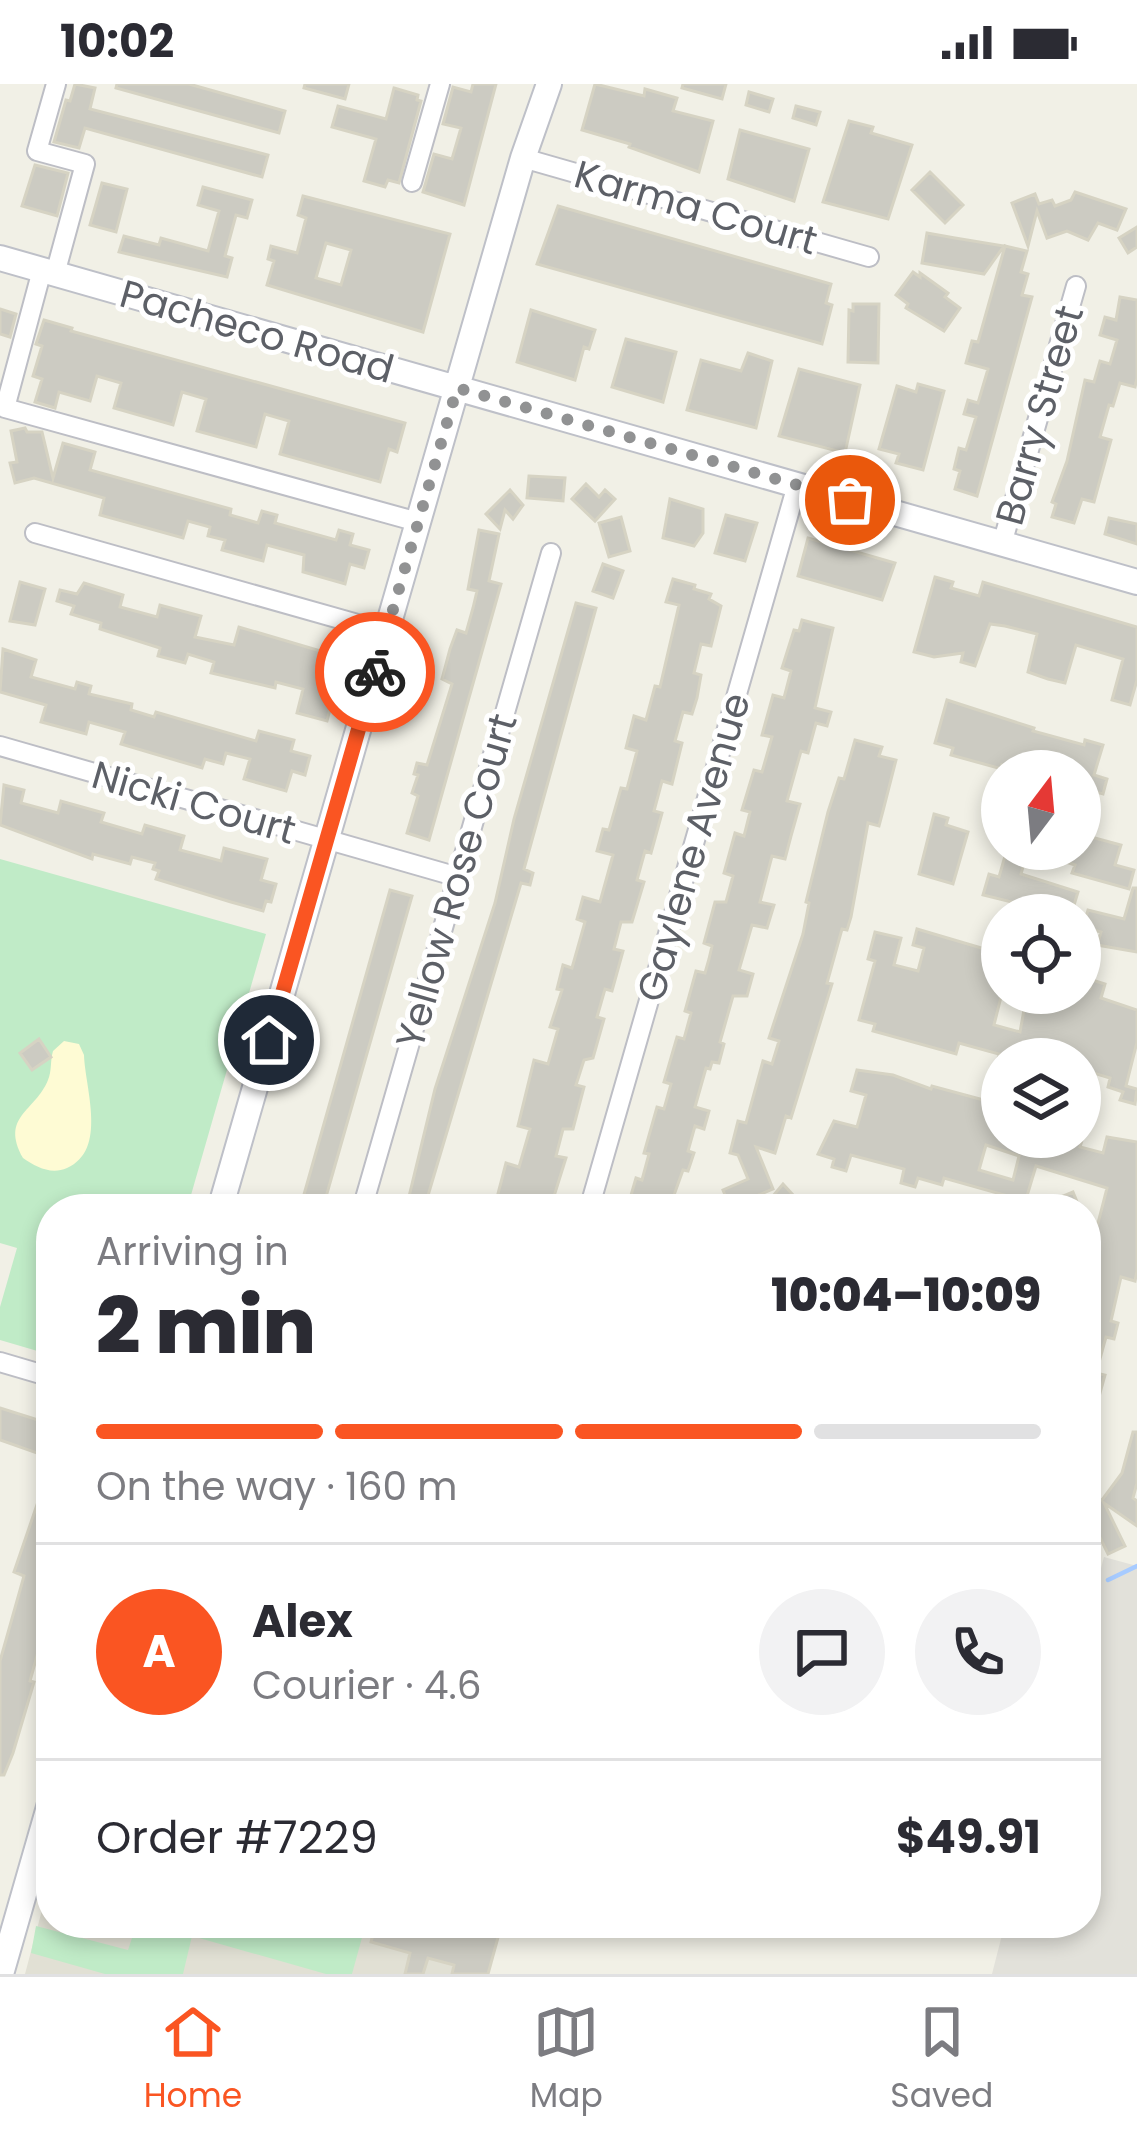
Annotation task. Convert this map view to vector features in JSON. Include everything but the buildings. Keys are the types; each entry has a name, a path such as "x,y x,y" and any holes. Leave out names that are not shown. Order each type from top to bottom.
{"street":[{"path":"56,84 37,151 85,164 4,408 418,522"},
{"path":"412,182 440,84"},
{"path":"224,1194 523,158 549,84"},
{"name":"Karma Court","path":"523,158 869,256"},
{"name":"Pacheco Road","path":"0,258 1137,582"},
{"name":"Barry Street","path":"1002,544 1076,286"},
{"name":"Gaylene Avenue","path":"594,1194 797,485"},
{"path":"35,532 386,632"},
{"name":"Yellow Rose Court","path":"366,1194 550,553"},
{"name":"Nicki Court","path":"0,746 458,877"},
{"path":"0,1362 36,1373"},
{"path":"1,1974 36,1852"}],"shaded area":[{"path":"1104,1557 1137,1566 1137,1974 992,1974 1001,1938 1101,1938"},
{"path":"36,1933 36,1938 498,1938 487,1974 25,1974"}],"green space":[{"path":"0,859 266,934 191,1194 36,1194 36,1351 0,1340 0,1307 17,1248 0,1243"},
{"path":"36,1926 36,1938 82,1938 128,1950 132,1938 192,1938 183,1974 105,1974 31,1953"},
{"path":"199,1938 362,1938 352,1974 326,1974"}],"sand":[{"path":"64,1041 79,1044 84,1055 91,1133 80,1159 67,1168 49,1170 23,1158 15,1133 48,1080 53,1051"}],"waterway":[{"path":"1108,1580 1137,1566"}],"way so far":[{"path":"375,672 457,388 850,500"}],"route":[{"path":"269,1040 375,672"}]}
